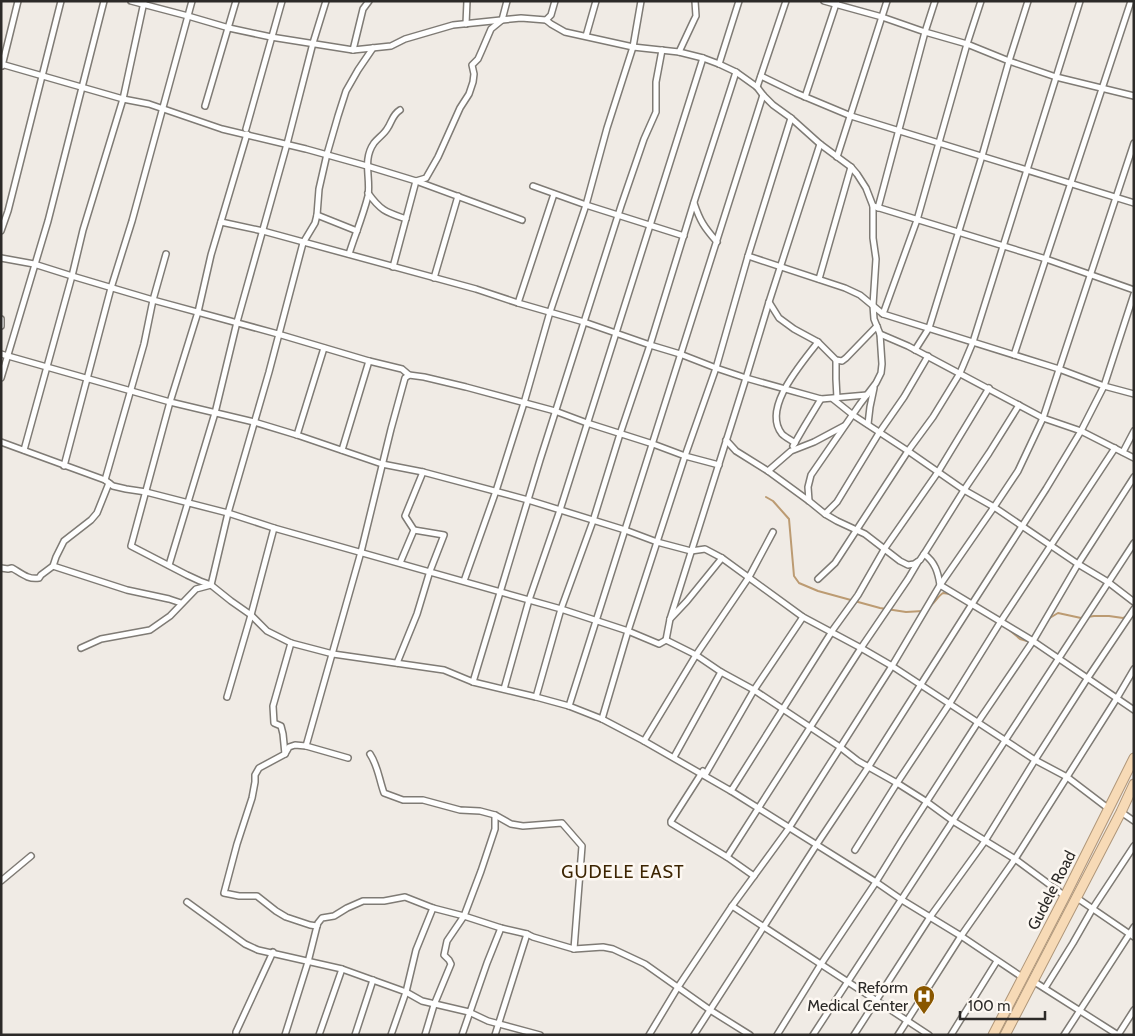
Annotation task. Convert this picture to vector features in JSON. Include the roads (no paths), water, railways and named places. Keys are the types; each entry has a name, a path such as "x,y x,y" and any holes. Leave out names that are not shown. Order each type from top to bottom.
{"highway":[{"name":"Gudele Road","path":"993,1035 1134,758"},
{"name":"Gudele Road","path":"1005,1035 1134,784"}],"street":[{"path":"18,1 2,65 122,99 148,104 222,129 246,132 327,154 416,181 522,220"},
{"path":"1,231 61,1"},
{"path":"1,378 4,355 48,221 104,1"},
{"path":"132,1 229,28 271,37 353,50 391,46 405,39 453,25 521,18 546,20 565,32 633,47 678,52 703,58 736,72 757,87 773,105 851,167 866,188 875,207 1046,259 1134,290"},
{"path":"64,466 111,288 132,221 192,1"},
{"path":"206,106 236,1"},
{"path":"282,1 211,255 198,312 170,402 131,546 200,582 211,585 251,615 267,631 291,643 332,654 444,670 473,682 569,706 602,719 705,772 731,791 961,936 1022,978"},
{"path":"169,566 215,413 237,322 326,1"},
{"path":"353,50 363,9 369,1"},
{"path":"416,181 426,178 460,108 469,94 474,74 472,66 478,59 491,29 502,20 507,1"},
{"path":"546,20 551,15 555,1"},
{"path":"586,36 596,1"},
{"path":"464,581 496,491 550,312 586,206 607,128 633,47 640,1"},
{"path":"678,52 696,16 695,1"},
{"path":"719,64 739,1"},
{"path":"757,87 786,1"},
{"path":"824,1 836,3 967,44 1009,61 1056,76 1134,96"},
{"path":"837,156 887,1"},
{"path":"868,424 872,396 881,373 882,364 880,334 874,319 873,305 876,259 873,238 875,207 934,1"},
{"path":"883,314 917,220 938,142 981,1"},
{"path":"915,350 929,328 1028,1"},
{"path":"818,579 835,563 908,451 933,417 960,373 973,342 1080,1"},
{"path":"1014,355 1131,1"},
{"path":"465,2 466,24"},
{"path":"24,450 83,230 123,99 144,3"},
{"path":"805,97 836,3"},
{"path":"211,585 228,513 303,243 315,223 319,189 327,154 346,91 373,48"},
{"path":"473,682 555,411 621,206 644,139 656,112 656,82 662,50"},
{"path":"504,689 529,600 560,510 703,58"},
{"path":"536,697 561,609 593,521 736,72"},
{"path":"761,76 851,116 1134,203"},
{"path":"569,706 763,95"},
{"path":"349,254 368,193 367,166 373,144 389,127 394,114 400,110"},
{"path":"602,719 628,631 716,368 748,256 791,118"},
{"path":"649,1035 678,987 732,906 789,828 892,666 940,585 1018,471 1043,418 1134,142"},
{"path":"1,442 107,482 112,486 188,502 430,571 561,609 628,631 659,644 666,640 670,619 691,551 820,144"},
{"path":"819,279 851,167"},
{"path":"393,267 416,181"},
{"path":"533,186 586,206 684,236"},
{"path":"368,193 382,210 406,219"},
{"path":"518,303 554,194"},
{"path":"434,278 458,196"},
{"path":"694,202 703,226 717,242"},
{"path":"317,215 357,231"},
{"path":"221,222 263,231 476,289 584,322 746,378 821,400 867,395"},
{"path":"1,568 12,568 22,575 35,579 39,578 53,566 64,541 97,513 144,344 166,254"},
{"path":"748,256 819,279 860,295 883,314 1134,394"},
{"path":"1,258 34,264 111,288 402,369 409,375 466,387 555,411 685,456 719,465"},
{"path":"694,1035 921,685 1081,431 1104,386 1134,294"},
{"path":"769,302 779,318 794,329 818,342 836,360 842,361 846,358 877,326"},
{"path":"1,319 1,326"},
{"path":"880,334 928,356 1043,418 1081,431 1134,458"},
{"path":"795,443 782,434 776,415 784,389 818,342"},
{"path":"297,434 324,348"},
{"path":"4,355 131,392 297,434 382,464 423,472 528,500 625,530 657,542 691,551 705,549 722,558 803,617 892,666 1035,760 1067,777 1108,809"},
{"path":"825,514 837,502 928,356"},
{"path":"836,360 835,398 853,415 964,490 994,507 1050,546 1108,582 1134,602"},
{"path":"342,450 368,361"},
{"path":"306,746 361,552 405,378 409,375"},
{"path":"809,501 808,487 811,475 876,383"},
{"path":"731,791 831,632 858,595 885,548 938,472 989,388"},
{"path":"791,451 821,400"},
{"path":"727,857 1019,405"},
{"path":"768,471 791,451 845,426"},
{"path":"1123,452 1134,431"},
{"path":"726,440 736,451 768,471 825,514 837,522 865,534 900,561 908,565 920,560"},
{"path":"855,850 1001,621 1115,448"},
{"path":"397,663 417,614 430,571 444,535 414,530 405,516 423,472"},
{"path":"777,1035 821,964 1033,640 1078,564 1134,477"},
{"path":"227,697 274,528"},
{"path":"400,563 414,530"},
{"path":"644,741 696,655 749,577 773,532"},
{"path":"813,1035 1134,543"},
{"path":"924,554 935,566 940,585 1033,640 1134,710"},
{"path":"670,619 722,558"},
{"path":"53,566 127,590 181,603"},
{"path":"81,648 101,639 150,630 170,616 196,589 211,585"},
{"path":"854,1035 930,917 985,841 1087,679 1134,609"},
{"path":"754,876 671,822 705,772 754,690 803,617"},
{"path":"666,640 696,655 721,672 754,690 858,761 897,783 953,821 1016,859 1065,896"},
{"path":"285,754 281,726 274,723 273,706 291,643"},
{"path":"898,1035 961,936 1016,859 1134,669"},
{"path":"674,757 721,672"},
{"path":"317,926 286,917 257,896 239,896 224,893 252,798 255,775 260,768 285,754 289,747 295,745 306,746 348,758"},
{"path":"370,754 376,762 384,793 403,800 423,800 460,810 480,811 495,815 511,824 523,826 562,823 582,846 574,950"},
{"path":"1121,812 1134,820"},
{"path":"426,1035 434,1005 451,964 444,955 446,941 464,916 494,829 495,815"},
{"path":"1045,988 1092,908 1134,846"},
{"path":"1,881 31,856"},
{"path":"285,1035 308,962 317,926 322,918 334,916 363,901 384,901 404,897 433,908 527,934 574,950 603,947 613,948 645,964 710,1010 750,1035"},
{"path":"1077,898 1132,936"},
{"path":"187,902 246,944 258,950 342,969 406,992 422,1001 470,1012 481,1018 540,1035"},
{"path":"732,906 929,1035"},
{"path":"391,1035 406,992 416,950 433,908"},
{"path":"462,1035 501,928"},
{"path":"1064,1035 1132,936 1134,928"},
{"path":"495,1035 527,934"},
{"path":"236,1035 273,952"},
{"path":"951,1035 997,961"},
{"path":"319,1035 342,969"},
{"path":"355,1035 373,980"},
{"path":"1033,981 1118,1035 1134,1010"}],"waterway":[{"path":"766,497 773,501 789,519 794,576 799,583 818,591 880,608 906,612 923,611"},
{"path":"929,607 943,593 950,594"},
{"path":"1048,619 1058,613 1081,618 1094,616 1123,618 1128,615"},
{"path":"1007,628 1020,639 1028,640"}],"place":[{"name":"Reform Medical Center","path":"924,1015"}],"district":[{"name":"GUDELE EAST","path":"623,872"}]}
